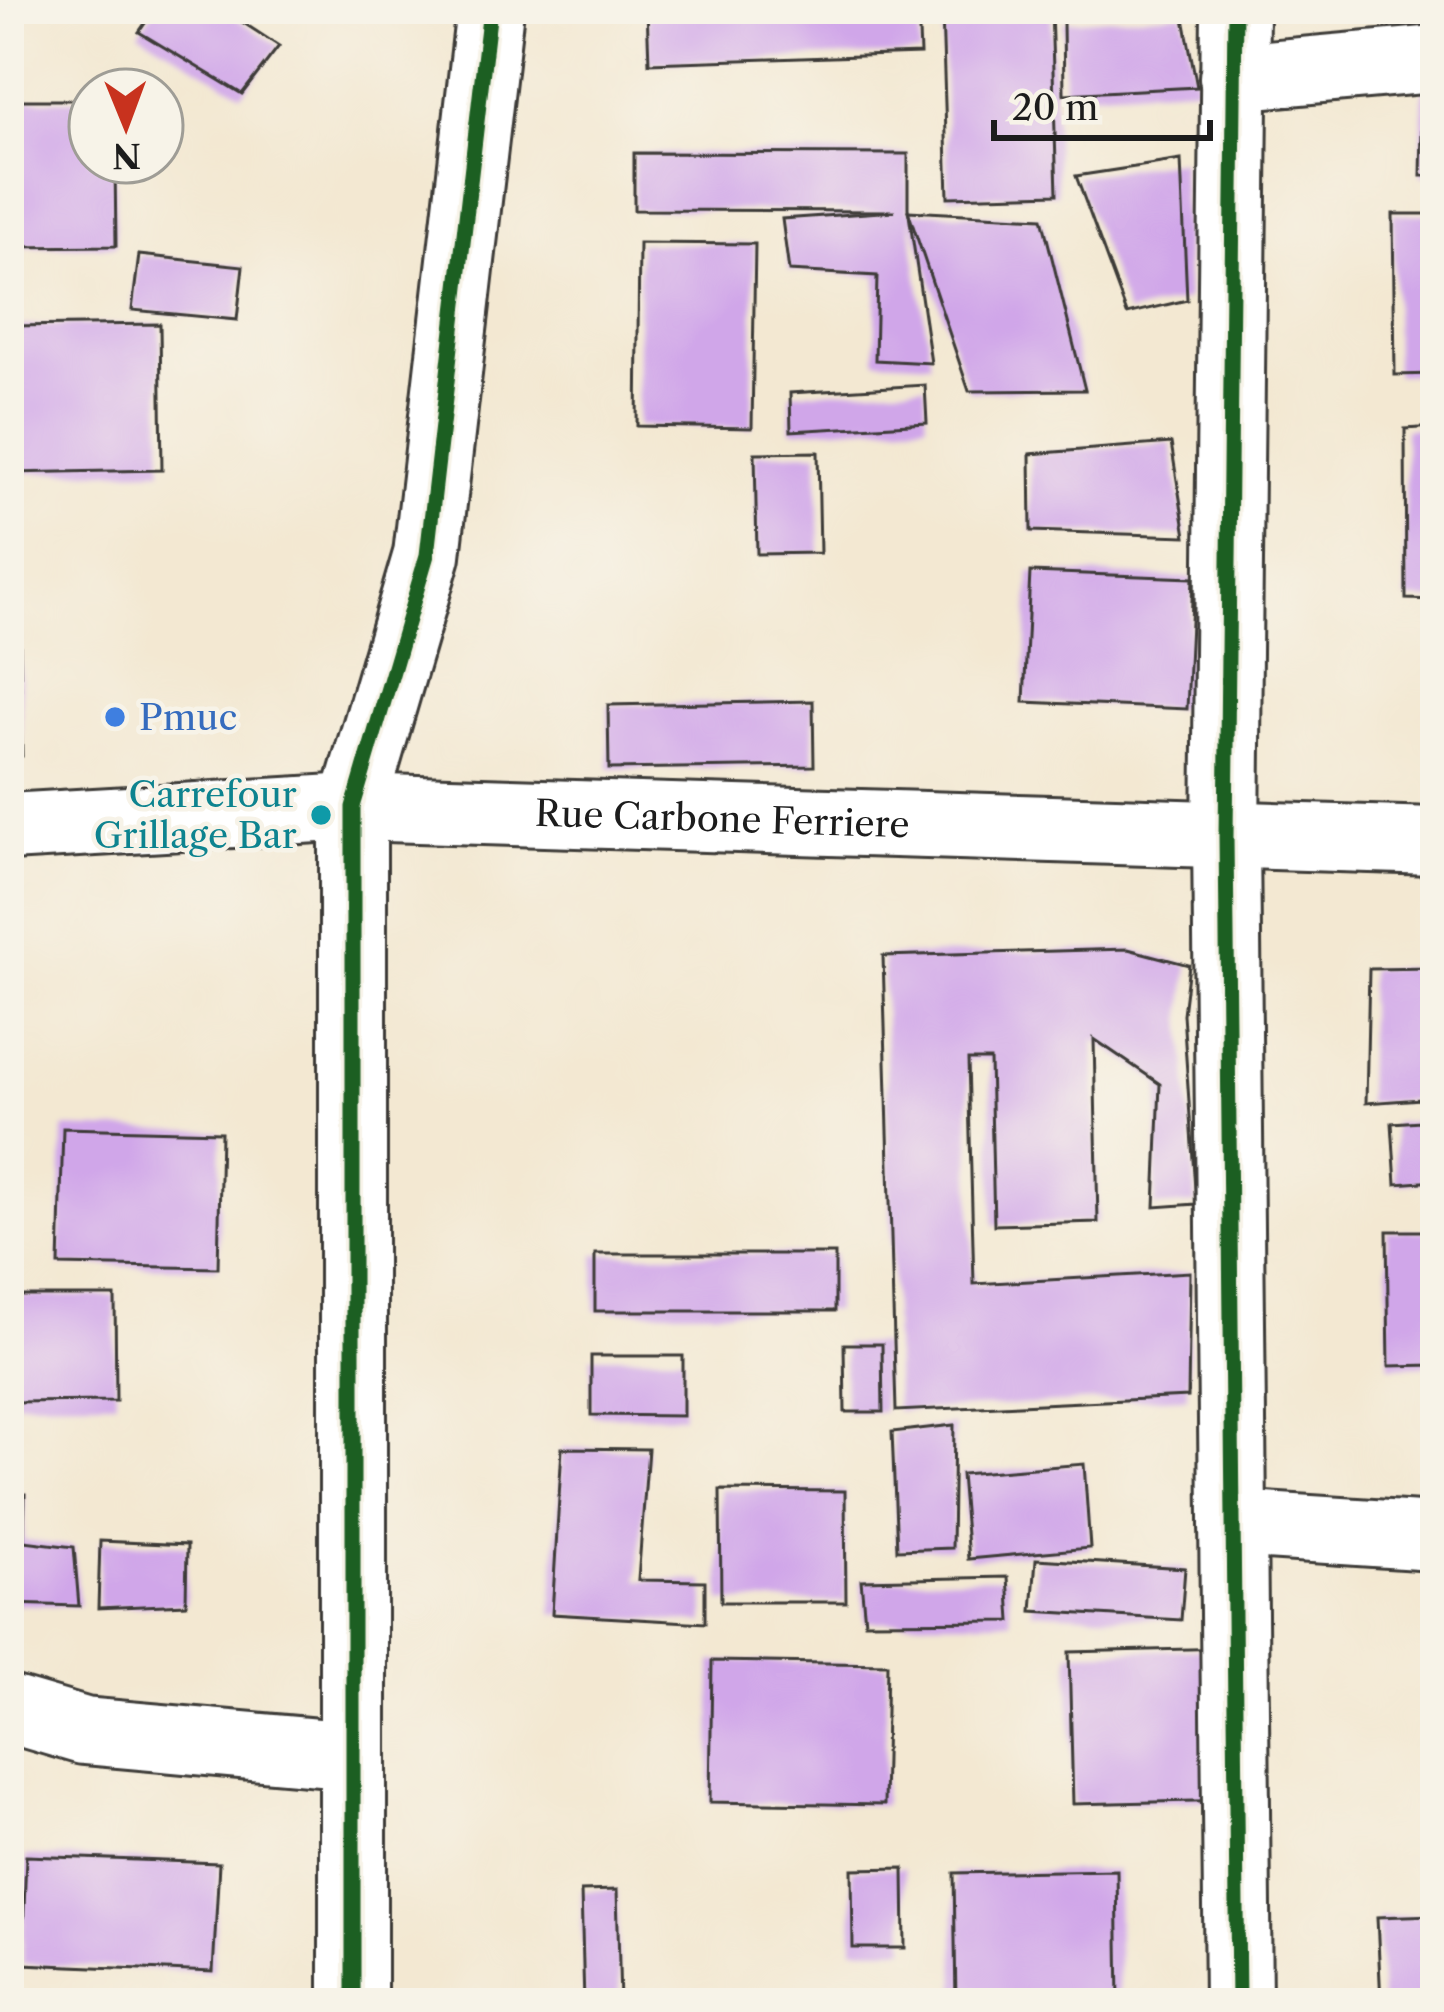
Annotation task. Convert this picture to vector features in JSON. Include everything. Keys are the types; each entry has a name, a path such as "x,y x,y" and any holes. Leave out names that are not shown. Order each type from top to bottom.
{"street":[{"path":"352,2003 352,807 427,555 490,9"},
{"path":"1235,9 1226,837 1238,2003"},
{"path":"1233,77 1435,59"},
{"name":"Rue Carbone Ferriere","path":"9,827 352,807 1435,841"},
{"path":"1234,1524 1435,1537"},
{"path":"9,1709 84,1731 352,1755"}],"building":[{"path":"155,9 222,9 279,46 242,94 139,32"},
{"path":"647,9 918,9 920,54 649,63"},
{"path":"1051,9 1057,194 948,197 942,12"},
{"path":"1183,13 1197,87 1064,94 1063,21"},
{"path":"1423,85 1435,86 1435,176 1421,176"},
{"path":"9,100 66,100 66,186 115,186 116,246 9,247"},
{"path":"634,153 908,154 908,208 931,363 875,360 877,276 789,271 782,219 895,211 634,210"},
{"path":"1181,160 1187,300 1127,314 1076,176"},
{"path":"908,211 1042,218 1085,390 969,391"},
{"path":"1393,214 1435,214 1435,374 1395,375"},
{"path":"639,243 755,244 752,428 637,426"},
{"path":"139,255 243,266 237,320 132,310"},
{"path":"160,324 162,470 9,473 9,326"},
{"path":"925,385 927,423 791,431 790,393"},
{"path":"1435,427 1435,600 1406,599 1405,429"},
{"path":"1171,443 1186,536 1031,531 1030,454"},
{"path":"818,452 820,553 757,554 755,453"},
{"path":"1030,572 1193,578 1187,709 1024,702"},
{"path":"9,601 19,601 22,756 9,756"},
{"path":"813,701 814,766 609,769 608,705"},
{"path":"1128,949 1189,965 1183,1014 1196,1204 1155,1207 1160,1084 1094,1039 1098,1222 994,1225 990,1060 968,1060 974,1284 1190,1272 1188,1397 896,1411 883,956"},
{"path":"1435,968 1435,1098 1366,1103 1369,969"},
{"path":"1435,1120 1435,1181 1396,1184 1392,1123"},
{"path":"63,1128 221,1132 218,1268 59,1265"},
{"path":"1387,1231 1435,1231 1435,1365 1389,1366"},
{"path":"595,1254 835,1254 835,1311 595,1311"},
{"path":"9,1296 115,1296 116,1401 9,1402"},
{"path":"844,1344 882,1344 883,1412 845,1412"},
{"path":"591,1356 683,1356 683,1416 591,1415"},
{"path":"954,1425 952,1548 897,1550 892,1432"},
{"path":"562,1448 648,1449 638,1580 705,1581 705,1623 552,1614"},
{"path":"1084,1464 1090,1548 968,1559 961,1474"},
{"path":"720,1490 845,1491 846,1602 721,1602"},
{"path":"9,1494 25,1494 24,1541 74,1547 79,1606 9,1604"},
{"path":"100,1541 187,1545 186,1604 98,1608"},
{"path":"1036,1559 1185,1568 1181,1620 1032,1611"},
{"path":"1008,1577 1011,1621 865,1622 861,1580"},
{"path":"1229,1648 1234,1800 1073,1804 1069,1652"},
{"path":"712,1661 887,1664 884,1805 710,1802"},
{"path":"26,1856 219,1863 213,1972 22,1964"},
{"path":"904,1868 905,1948 853,1948 852,1869"},
{"path":"1117,1870 1119,2003 956,2003 954,1873"},
{"path":"617,1890 620,2003 584,2003 581,1891"},
{"path":"1435,1915 1435,2003 1381,2003 1377,1917"}],"cycle path":[{"path":"353,2003 353,807 427,555 490,9"},
{"path":"1235,9 1226,837 1238,2003"}],"place":[{"name":"Pmuc","path":"115,717"},
{"name":"Carrefour Grillage Bar","path":"321,815"}]}
